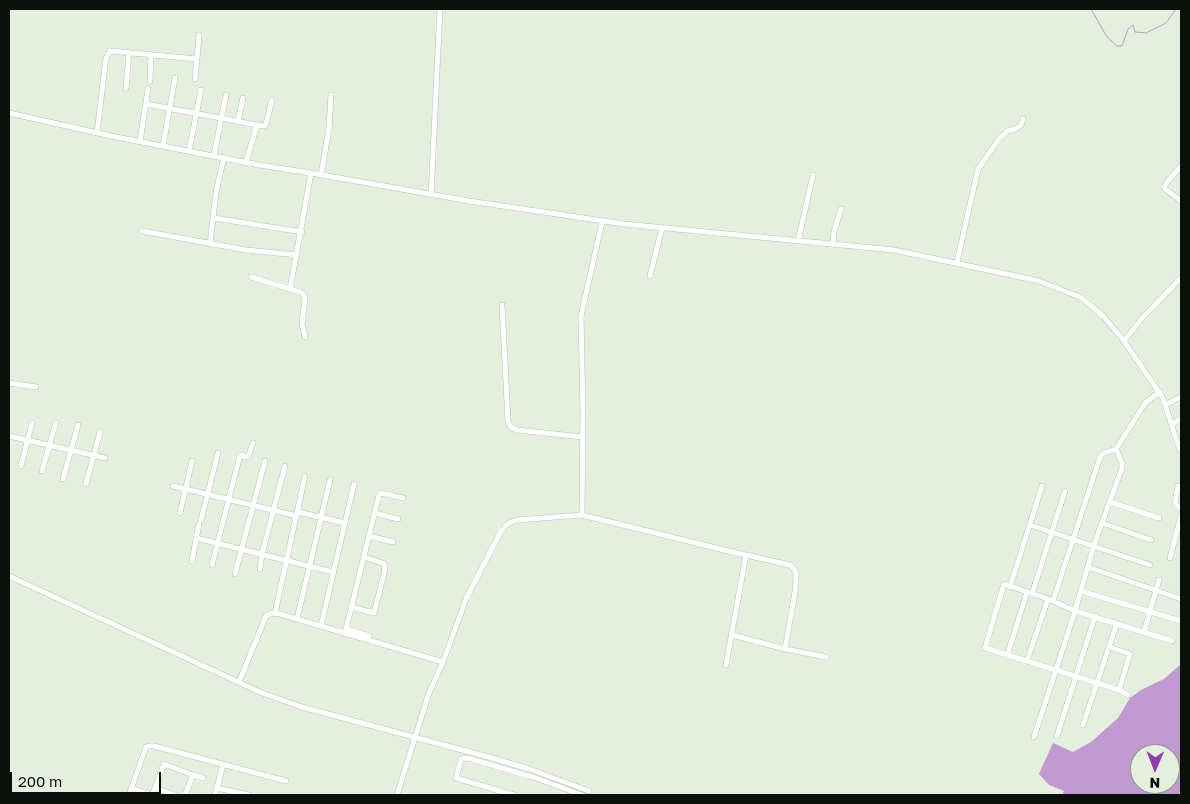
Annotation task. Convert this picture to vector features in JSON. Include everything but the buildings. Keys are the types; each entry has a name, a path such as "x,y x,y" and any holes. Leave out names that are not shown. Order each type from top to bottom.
{"street":[{"path":"431,195 440,9"},
{"path":"195,79 199,35"},
{"path":"97,133 107,55 110,51 197,59"},
{"path":"126,88 129,53"},
{"path":"150,80 151,55"},
{"path":"163,146 175,78"},
{"path":"140,141 148,89"},
{"path":"189,151 201,90"},
{"path":"321,175 329,128 331,95"},
{"path":"214,155 226,96"},
{"path":"238,121 243,98"},
{"path":"146,104 264,126 272,100"},
{"path":"9,113 163,146 431,195 602,222 904,251 1039,281 1080,298 1098,310 1124,341 1160,392 1181,451"},
{"path":"957,262 978,169 999,139 1007,131 1021,125 1023,119"},
{"path":"246,162 257,125"},
{"path":"210,244 216,192 224,157"},
{"path":"1181,166 1164,188 1181,202"},
{"path":"290,289 302,232 311,173"},
{"path":"798,241 813,175"},
{"path":"833,244 834,232 841,209"},
{"path":"214,218 302,232"},
{"path":"582,515 581,316 602,222"},
{"path":"650,276 662,228"},
{"path":"142,232 254,251 297,255"},
{"path":"251,277 302,293 304,296 302,319 305,337"},
{"path":"1124,341 1144,316 1181,278"},
{"path":"502,305 508,420 510,426 517,430 582,436"},
{"path":"9,384 36,387"},
{"path":"1027,661 1073,539 1100,457 1104,453 1116,449 1148,401 1160,392"},
{"path":"1165,405 1181,397"},
{"path":"1172,424 1181,419"},
{"path":"21,466 32,423"},
{"path":"42,471 56,423"},
{"path":"63,480 78,425"},
{"path":"86,484 100,432"},
{"path":"9,436 105,458"},
{"path":"212,565 240,455 248,457 253,443"},
{"path":"1034,737 1094,545 1122,465 1116,449"},
{"path":"192,561 218,453"},
{"path":"180,513 192,461"},
{"path":"235,574 265,461"},
{"path":"260,569 262,554 285,466"},
{"path":"275,613 305,476"},
{"path":"297,619 330,480"},
{"path":"321,626 354,484"},
{"path":"173,486 274,511 321,517 344,523"},
{"path":"1010,587 1042,486"},
{"path":"1178,486 1175,502 1181,509"},
{"path":"1007,656 1065,491"},
{"path":"346,631 380,493 403,498"},
{"path":"1110,502 1159,518"},
{"path":"374,513 398,519"},
{"path":"397,795 429,692 443,662 466,599 495,542 508,523 526,518 582,515 790,565 795,570 795,592 785,648"},
{"path":"1170,558 1181,516"},
{"path":"1102,523 1151,540"},
{"path":"1030,525 1150,565"},
{"path":"369,536 392,542"},
{"path":"196,538 333,572"},
{"path":"726,665 746,555"},
{"path":"351,607 374,612 385,564 364,558"},
{"path":"1088,567 1181,598"},
{"path":"9,576 262,693 302,707 529,769 590,791"},
{"path":"1144,632 1159,580"},
{"path":"1128,695 1119,690 985,648 1004,584 1075,610 1172,641"},
{"path":"1081,591 1181,621"},
{"path":"239,682 266,616 275,613 321,626 369,636"},
{"path":"1057,736 1095,616"},
{"path":"1083,725 1117,623"},
{"path":"346,631 443,662"},
{"path":"732,635 826,657"},
{"path":"1109,648 1130,654 1119,690"},
{"path":"128,795 146,747 149,746 286,781"},
{"path":"132,788 152,795 166,757"},
{"path":"514,795 456,778 461,759 468,758 582,795"},
{"path":"164,764 203,778"},
{"path":"215,795 223,765"},
{"path":"528,776 529,769"},
{"path":"185,795 193,775"},
{"path":"155,788 175,795"},
{"path":"217,788 249,795"}],"shaded area":[{"path":"1181,664 1181,795 1062,795 1064,791 1049,785 1039,774 1053,743 1073,752 1091,742 1118,718 1130,698 1141,690 1164,679"}],"waterway":[{"path":"1091,9 1107,37 1117,46 1122,46 1128,29 1133,25 1135,32 1146,33 1166,23 1176,9"}]}
